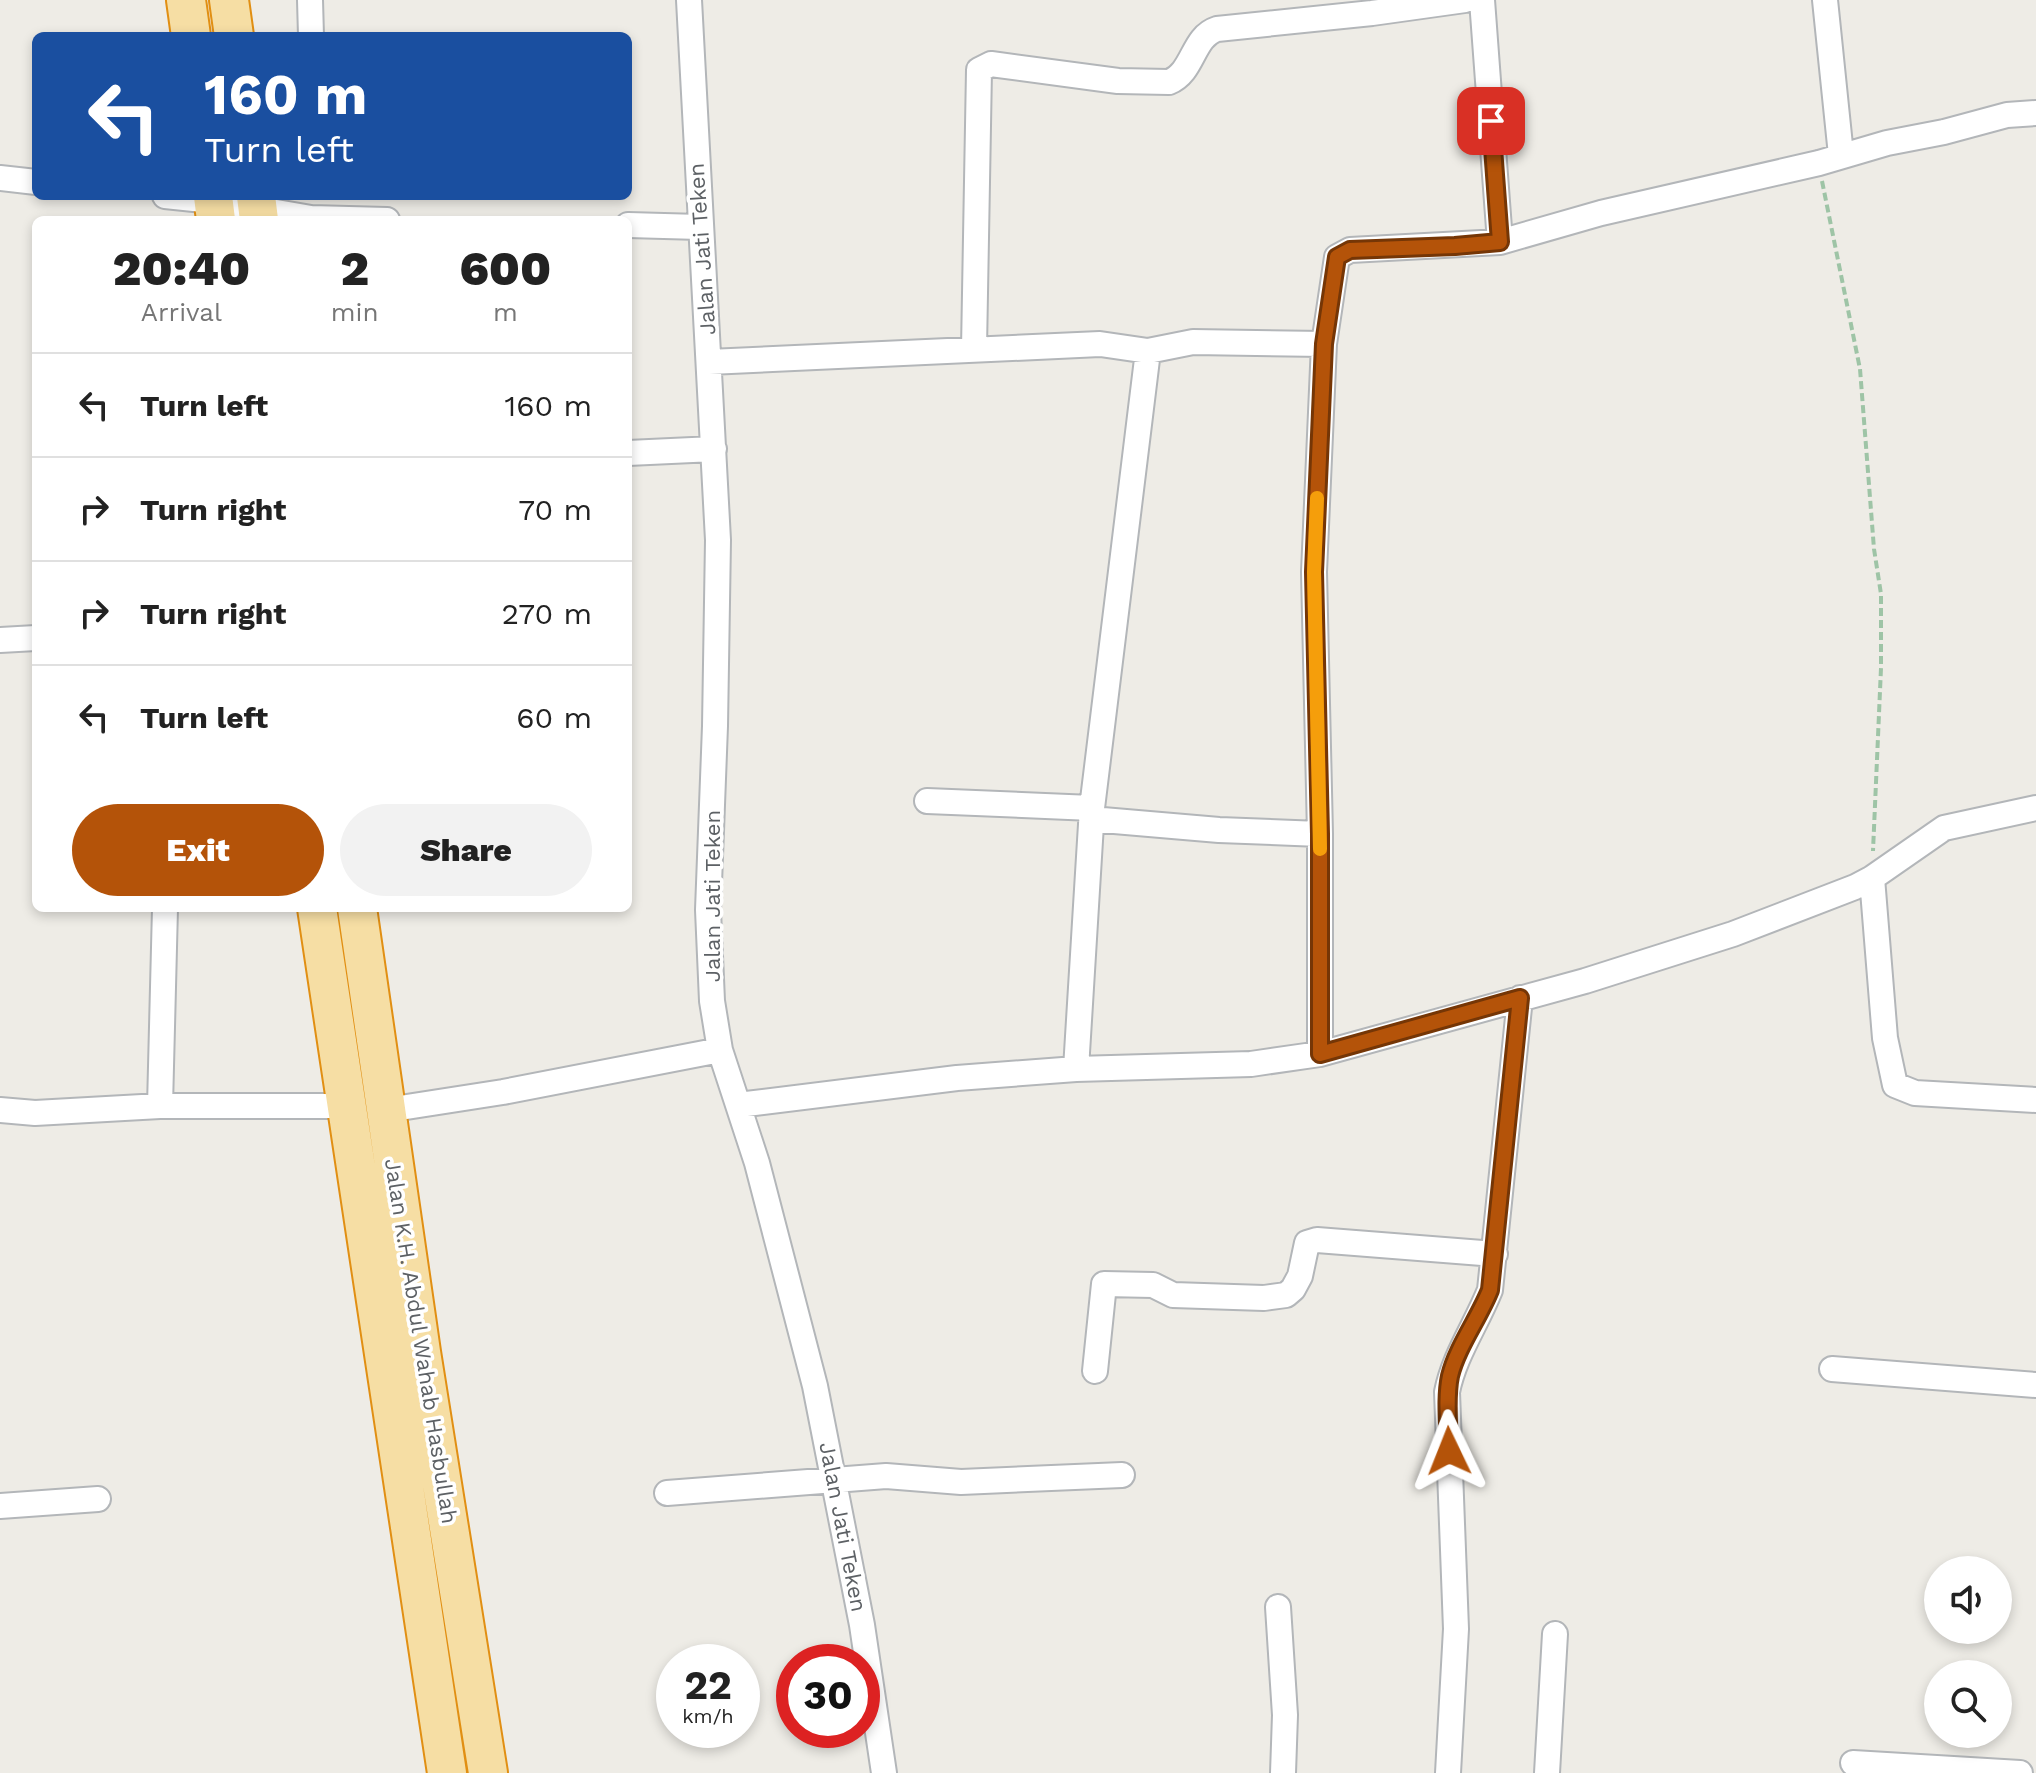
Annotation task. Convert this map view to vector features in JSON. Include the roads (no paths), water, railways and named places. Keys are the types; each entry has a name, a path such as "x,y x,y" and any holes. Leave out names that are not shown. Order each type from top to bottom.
{"highway":[{"path":"186,0 190,32"},
{"path":"229,0 233,32"},
{"name":"Jalan K.H. Abdul Wahab Hasbullah","path":"318,912 447,1773"},
{"name":"Jalan K.H. Abdul Wahab Hasbullah","path":"358,912 421,1352 488,1773"},
{"path":"377,1311 385,1318 396,1316 400,1302 383,1160 380,1107 384,1093"},
{"path":"421,1352 398,1344 393,1357 429,1585 427,1643"}],"street":[{"path":"310,0 311,32"},
{"name":"Jalan Jati Teken","path":"689,0 718,573 708,944 712,1001 720,1050 779,1243 835,1479 862,1625 884,1773"},
{"path":"974,349 979,70 982,67 991,64 1118,81 1169,82 1175,80 1188,64 1202,36 1217,29 1465,0"},
{"path":"1482,0 1500,242"},
{"path":"1825,0 1830,159"},
{"path":"1320,1054 1320,834 1314,572 1324,344 1336,260 1340,254 1350,250 1500,242 1601,213 2007,115 2036,113"},
{"path":"0,178 32,182"},
{"path":"185,200 214,206 312,207 364,216"},
{"path":"632,225 700,227"},
{"path":"709,362 1100,344 1148,351 1193,342 1324,344"},
{"path":"1076,1069 1092,814 1148,351"},
{"path":"632,453 714,449"},
{"path":"0,640 32,638"},
{"path":"927,801 1092,814 1219,830 1320,834"},
{"path":"738,1105 881,1085 1076,1069 1251,1064 1320,1054 1585,981 1733,934 1872,878 1944,828 2036,808"},
{"path":"1872,878 1885,1038 1895,1085 1915,1093 2036,1100"},
{"path":"160,1106 165,912"},
{"path":"1448,1773 1456,1629 1447,1392 1451,1372 1490,1290 1520,998"},
{"path":"384,1093 400,1108 503,1092 720,1050"},
{"path":"0,1110 35,1113 160,1106 346,1106"},
{"path":"1095,1371 1104,1284 1153,1285 1173,1295 1264,1298 1286,1295 1300,1276 1307,1243 1317,1240 1495,1254"},
{"path":"1832,1369 2036,1385"},
{"path":"667,1493 886,1476 961,1482 1122,1475"},
{"path":"0,1506 98,1499"},
{"path":"1278,1607 1285,1715 1283,1773"},
{"path":"1547,1773 1555,1634"},
{"path":"1853,1763 2020,1773"}]}
